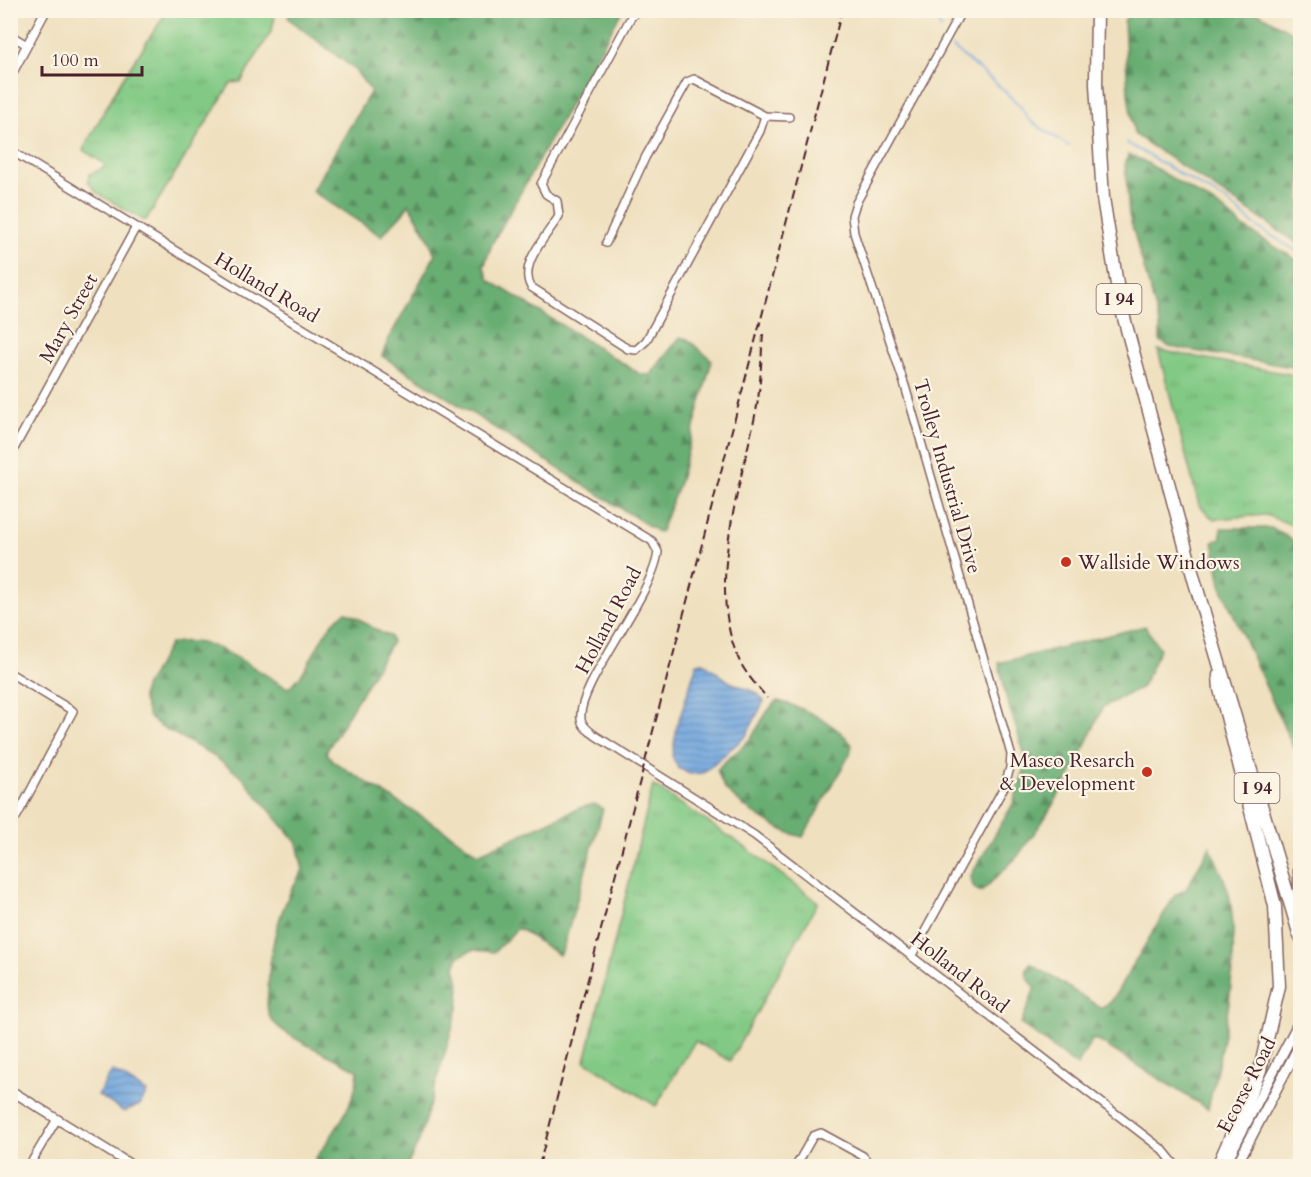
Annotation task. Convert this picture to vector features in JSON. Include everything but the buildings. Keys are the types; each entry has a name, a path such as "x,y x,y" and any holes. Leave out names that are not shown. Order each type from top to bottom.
{"highway":[{"name":"I 94","path":"1098,10 1096,84 1103,198 1120,303 1194,579 1300,936"},
{"path":"1218,656 1220,689 1275,906 1279,986 1260,1070 1218,1167"},
{"path":"1296,920 1300,904 1300,869"}],"main road":[{"name":"Ecorse Road","path":"1224,1167 1300,1020"},
{"name":"Ecorse Road","path":"1236,1167 1300,1044"}],"street":[{"path":"10,77 46,10"},
{"path":"639,10 631,17 549,166 542,184 546,194 557,201 559,216 527,266 526,278 531,287 628,349 636,350 646,341 760,131 765,116"},
{"name":"Trolley Industrial Drive","path":"912,955 1004,787 1011,768 1011,754 905,386 854,233 852,216 856,203 962,10"},
{"path":"10,35 27,45"},
{"path":"606,243 645,158 687,82 694,79 765,116 789,117"},
{"name":"Holland Road","path":"10,150 654,543 658,552 653,574 588,692 580,717 583,724 596,736 754,835 1157,1146 1176,1167"},
{"name":"Mary Street","path":"10,456 136,227"},
{"path":"10,673 73,711 17,816 10,819"},
{"path":"10,1090 133,1166"},
{"path":"29,1167 57,1119"},
{"path":"796,1167 817,1134 825,1134 866,1158 866,1167"}],"green space":[{"path":"168,10 276,11 272,30 241,82 231,83 146,220 143,220 97,193 88,181 90,174 105,167 105,164 83,150 121,81"},
{"path":"287,11 622,11 492,244 484,267 489,280 640,374 650,375 680,337 687,339 712,360 680,480 661,531 658,532 382,356 388,340 435,255 427,235 409,204 381,236 312,191 371,91 354,69 289,19"},
{"path":"1132,11 1255,11 1300,37 1300,245 1134,134 1128,93 1124,21"},
{"path":"1129,155 1144,161 1224,210 1243,227 1300,262 1300,368 1170,347 1160,341 1160,325 1129,215 1125,162"},
{"path":"1158,350 1300,376 1300,528 1266,515 1213,519 1199,505"},
{"path":"1221,528 1273,528 1300,545 1300,752 1293,747 1222,589 1213,542 1221,538"},
{"path":"346,612 390,636 392,642 326,752 334,762 452,835 478,854 579,808 595,804 603,809 563,949 559,955 518,928 494,952 473,950 459,956 455,967 460,988 458,1009 419,1141 407,1166 322,1166 315,1159 349,1106 358,1071 288,1034 271,1019 268,1012 269,972 277,926 288,898 303,870 297,843 241,776 209,753 160,726 149,717 142,697 146,685 170,644 185,641 216,647 288,688 304,670 329,628"},
{"path":"1145,626 1160,649 1142,687 1103,707 1076,766 1043,821 1017,857 981,892 974,888 970,877 1013,804 1027,762 1006,697 999,663"},
{"path":"778,701 819,717 838,730 852,745 850,754 803,837 773,825 734,798 725,789 717,770 749,740 769,709"},
{"path":"653,785 745,847 818,902 730,1061 695,1041 656,1106 585,1061"},
{"path":"1210,846 1229,894 1233,946 1225,1030 1208,1109 1097,1040 1092,1040 1077,1066 1021,1024 1035,987 1027,976 1030,963 1101,1008 1111,1002 1175,895 1186,889"}],"water":[{"path":"703,662 730,682 757,693 764,701 746,736 703,773 690,774 678,768 672,756 677,726 697,663"},
{"path":"112,1071 147,1092 140,1105 124,1112 98,1095"}],"waterway":[{"path":"933,10 941,29"},
{"path":"952,47 998,85 1020,106 1029,120 1069,146"},
{"path":"1127,143 1225,200 1256,226 1300,253"}],"railway":[{"path":"539,1166 842,10"},
{"path":"763,334 757,406 729,534 725,600 730,632 740,662 767,698"}],"place":[{"name":"Wallside Windows","path":"1066,562"},
{"name":"Masco Resarch & Development","path":"1147,772"}]}
